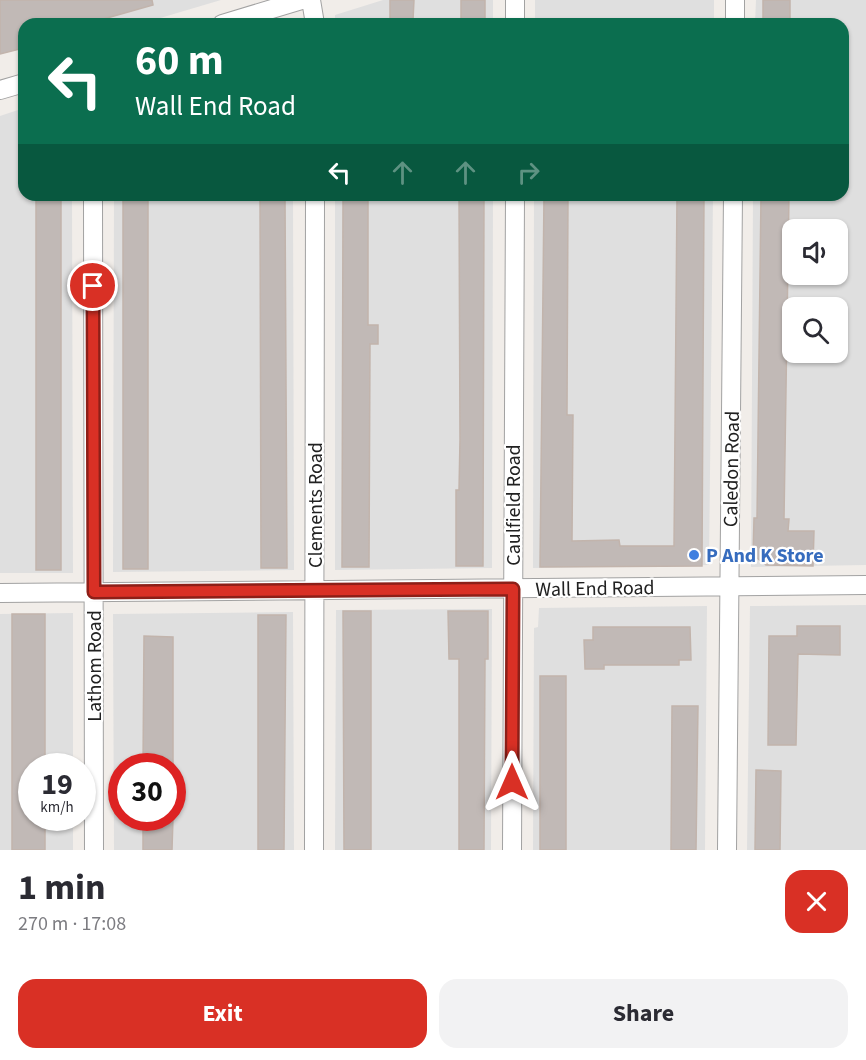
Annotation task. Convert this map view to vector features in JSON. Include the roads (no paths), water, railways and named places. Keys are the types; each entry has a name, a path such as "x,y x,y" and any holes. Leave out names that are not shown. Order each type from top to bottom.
{"street":[{"path":"242,18 302,0"},
{"path":"311,0 314,18"},
{"path":"514,0 515,18"},
{"path":"735,0 735,18"},
{"path":"0,90 18,85"},
{"name":"Lathom Road","path":"93,201 94,850"},
{"name":"Clements Road","path":"314,850 315,201"},
{"name":"Caulfield Road","path":"512,850 515,201"},
{"name":"Caledon Road","path":"727,850 733,201"},
{"name":"Wall End Road","path":"0,593 866,585"}],"place":[{"name":"P And K Store","path":"694,555"}]}
